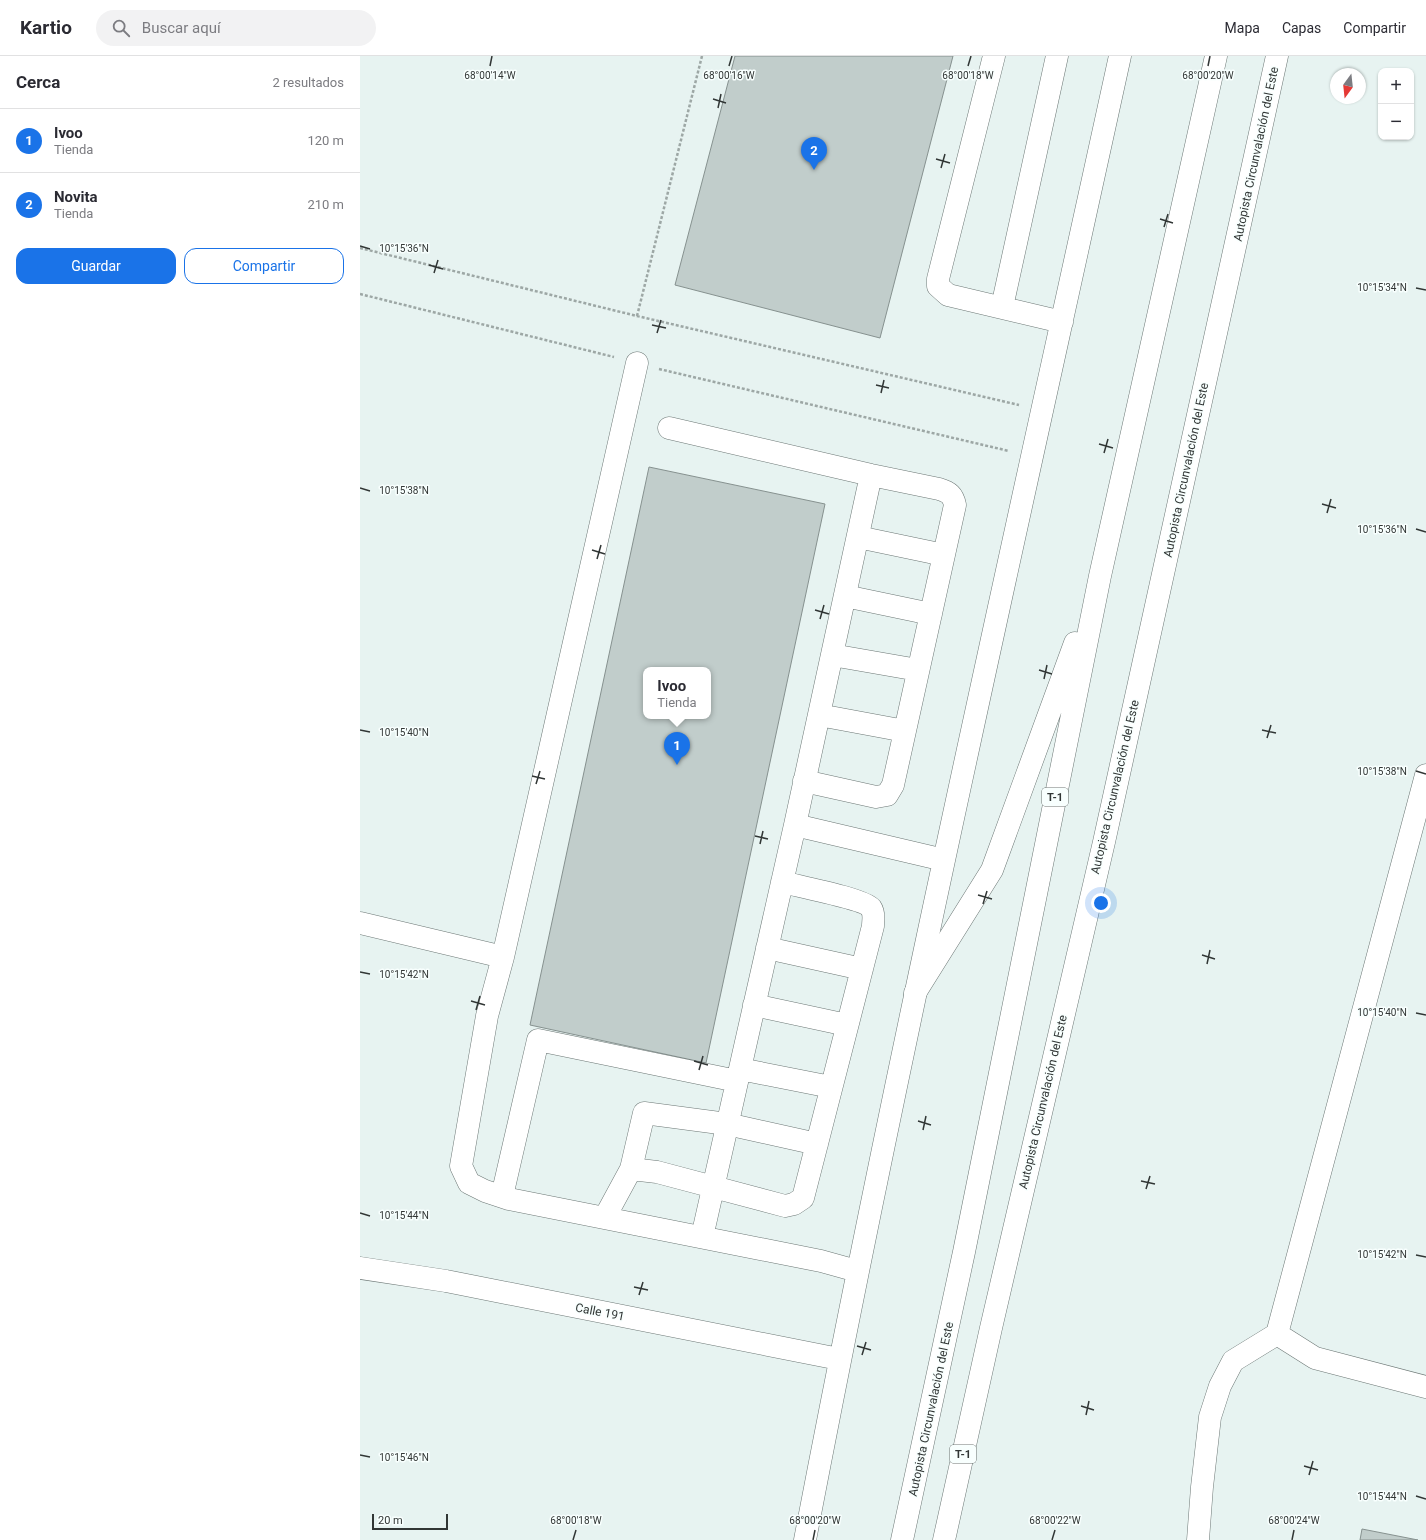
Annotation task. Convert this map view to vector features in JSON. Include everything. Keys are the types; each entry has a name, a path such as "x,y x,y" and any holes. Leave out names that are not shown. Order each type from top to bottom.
{"main road":[{"path":"994,56 938,278 938,286 948,295 1062,322"},
{"path":"1002,308 1057,56"},
{"path":"805,1540 839,1359 915,993 1120,56"},
{"name":"Autopista Circunvalación del Este","path":"902,1540 964,1252 1100,576 1216,56"},
{"name":"Autopista Circunvalación del Este","path":"944,1540 990,1328 1105,834 1277,56"},
{"path":"637,363 504,957 487,1016 461,1166 469,1183 485,1191 502,1196 821,1261 857,1271"},
{"path":"669,428 871,476 939,489 949,492 954,498 955,505 893,785 887,795 876,797 804,780"},
{"path":"702,1237 795,825 871,476"},
{"path":"858,537 944,556"},
{"path":"915,993 992,870 1100,576"},
{"path":"845,596 931,614"},
{"path":"832,655 918,670"},
{"path":"819,715 905,731"},
{"path":"1198,1540 1202,1487 1210,1418 1220,1386 1233,1360 1277,1334 1426,776"},
{"path":"795,825 944,860"},
{"path":"631,1169 657,1172 785,1206 794,1204 803,1198 873,926 874,915 870,907 858,901 782,882"},
{"path":"360,923 504,957"},
{"path":"767,948 862,969"},
{"path":"754,1006 848,1025"},
{"path":"502,1196 538,1040 738,1075 831,1087"},
{"path":"605,1217 631,1169 644,1113 727,1124 817,1144"},
{"name":"Calle 191","path":"360,1268 446,1281 839,1359"},
{"path":"1277,1334 1315,1358 1426,1387"}],"path":[{"path":"637,316 702,56"},
{"path":"360,248 637,316 1043,410"},
{"path":"360,294 637,363 1032,456"}],"building":[{"path":"735,56 953,56 880,338 675,285"},
{"path":"649,467 825,504 706,1063 530,1025"},
{"path":"1362,1529 1418,1540 1360,1540"}],"place":[{"name":"Novita","path":"814,170"},
{"name":"Ivoo","path":"677,765"}]}
